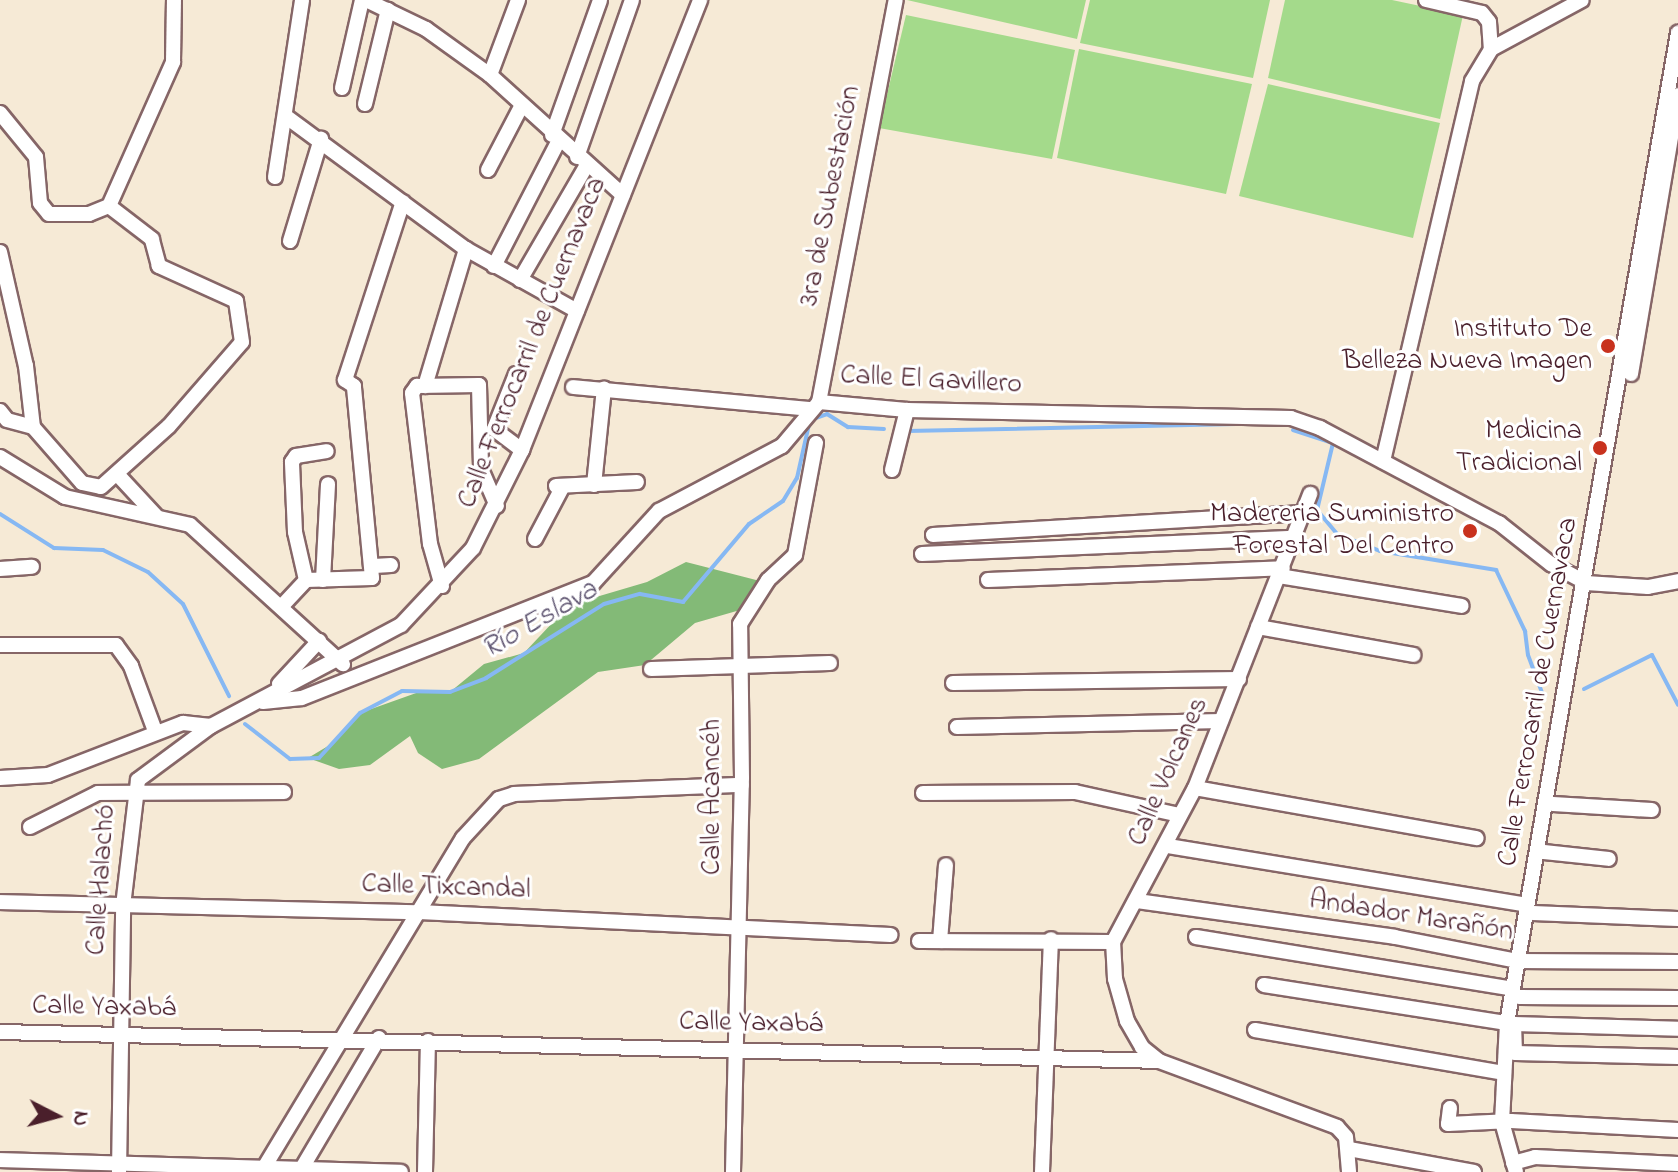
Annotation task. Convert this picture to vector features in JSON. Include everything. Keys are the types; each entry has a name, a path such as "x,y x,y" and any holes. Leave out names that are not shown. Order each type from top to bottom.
{"street":[{"path":"0,113 36,157 40,203 49,214 89,214 109,206 173,62 174,0"},
{"path":"275,177 288,118 302,0"},
{"path":"342,88 364,0 426,29 490,75 555,138 623,195"},
{"path":"490,75 518,0"},
{"path":"494,266 555,138 600,0"},
{"path":"520,280 582,161 632,0"},
{"name":"Calle Ferrocarril de Cuernavaca","path":"263,702 292,681 401,625 442,586 473,548 497,506 522,450 700,0"},
{"name":"3ra de Subestación","path":"814,406 896,0"},
{"path":"1426,0 1482,13 1489,22 1491,49"},
{"path":"1383,461 1472,81 1491,49 1582,0"},
{"path":"365,104 388,10"},
{"name":"Calle Ferrocarril de Cuernavaca","path":"1514,1167 1503,1073 1510,1024 1591,584 1678,33"},
{"name":"Calle Ferrocarril de Cuernavaca","path":"1530,909 1553,804 1678,95"},
{"path":"488,170 522,105"},
{"path":"288,118 321,139 466,249 577,311"},
{"path":"290,241 321,139"},
{"path":"281,607 306,580 369,580 374,566 361,490 354,386 345,380 403,202"},
{"path":"2,259 33,427 87,487 101,487 118,475 242,342 236,301 159,266 152,239 109,206"},
{"path":"442,586 424,500 412,393 421,386 466,249"},
{"path":"516,374 494,429 522,450"},
{"path":"421,386 476,383 481,388 481,469 497,506"},
{"path":"573,387 814,406"},
{"path":"594,485 604,389"},
{"name":"Calle El Gavillero","path":"263,702 302,698 350,676 593,583 659,511 782,446 799,431 814,406 1291,418 1383,461 1499,523 1551,564 1591,584"},
{"path":"892,470 907,410"},
{"path":"0,411 7,420 33,427"},
{"name":"Calle Acancéh","path":"733,1172 742,785 737,667 740,624 768,580 795,555 816,443"},
{"path":"306,580 295,532 292,462 296,456 327,451"},
{"path":"0,457 65,497 190,525 339,659 350,676"},
{"path":"118,475 157,517"},
{"path":"535,539 560,486 637,482"},
{"path":"323,580 328,484"},
{"name":"Calle Volcanes","path":"1113,942 1168,846 1195,788 1310,494"},
{"path":"933,535 1303,513"},
{"path":"922,554 1294,538"},
{"path":"374,566 391,565"},
{"path":"0,569 32,567"},
{"path":"988,580 1281,572 1462,606"},
{"path":"1591,584 1648,587 1678,581"},
{"path":"1258,627 1414,655"},
{"path":"0,778 48,775 73,762 183,723 211,726 263,702 319,641"},
{"path":"0,645 116,645 131,666 155,731"},
{"path":"651,669 830,663"},
{"path":"953,683 1239,679"},
{"path":"957,727 1221,721"},
{"name":"Calle Halachó","path":"119,1168 123,906 135,790 144,772 185,749 211,726"},
{"path":"265,1166 479,816 514,794 742,785"},
{"path":"1195,788 1319,814 1477,838"},
{"path":"30,827 78,799 135,790 284,792"},
{"path":"923,793 1075,792 1180,815"},
{"path":"1553,804 1652,810"},
{"path":"1168,846 1530,909 1678,919"},
{"path":"1544,852 1609,859"},
{"path":"940,941 946,865"},
{"name":"Andador Marañón","path":"1137,901 1395,937 1521,961 1678,962"},
{"name":"Calle Tixcandal","path":"0,902 419,912 890,935"},
{"path":"1196,937 1515,993 1678,998"},
{"path":"1042,1172 1051,939"},
{"path":"919,941 1051,939 1113,942 1115,979 1127,1021 1142,1047 1159,1061"},
{"path":"1264,985 1510,1024 1678,1029"},
{"name":"Calle Ferrocarril de Cuernavaca","path":"1510,1024 1515,1053 1678,1057"},
{"path":"1255,1030 1503,1073"},
{"name":"Calle Yaxabá","path":"0,1032 344,1037 1159,1061 1337,1127 1349,1149"},
{"path":"302,1168 379,1038"},
{"path":"425,1172 428,1041"},
{"path":"1450,1108 1448,1124 1509,1122 1678,1130"},
{"path":"1349,1172 1349,1149 1474,1172"},
{"path":"1514,1167 1535,1157 1678,1164"},
{"path":"0,1160 119,1168 265,1166 401,1172"}],"green space":[{"path":"907,0 1086,0 1077,39"},
{"path":"1090,0 1270,0 1253,78 1080,43"},
{"path":"1285,0 1392,0 1463,15 1440,119 1268,78"},
{"path":"906,15 1075,50 1052,159 879,128"},
{"path":"1079,49 1252,84 1226,194 1057,158"},
{"path":"1268,84 1440,123 1413,238 1239,196"},
{"path":"686,562 760,581 747,608 695,623 645,665 598,672 479,759 442,769 418,753 410,736 370,765 339,769 308,758 333,743 360,713 419,692 450,692 484,664 524,653 569,605 647,582"}],"waterway":[{"name":"Río Eslava","path":"245,724 290,759 319,758 360,713 402,691 450,692 486,678 604,604 640,594 683,602 749,524 783,501 797,478 810,420 827,414 848,427 884,429"},
{"name":"Río Eslava","path":"907,431 1248,424"},
{"name":"Río Eslava","path":"1293,430 1333,443 1317,510 1337,534 1380,551 1496,570 1525,631 1528,655 1544,698"},
{"name":"Río Eslava","path":"0,514 54,548 103,550 148,572 183,604 229,696"},
{"name":"Río Eslava","path":"1584,689 1652,655 1678,705"}],"place":[{"name":"Instituto De Belleza Nueva Imagen","path":"1608,346"},
{"name":"Medicina Tradicional","path":"1600,448"},
{"name":"Madereria Suministro Forestal Del Centro","path":"1470,531"}]}
